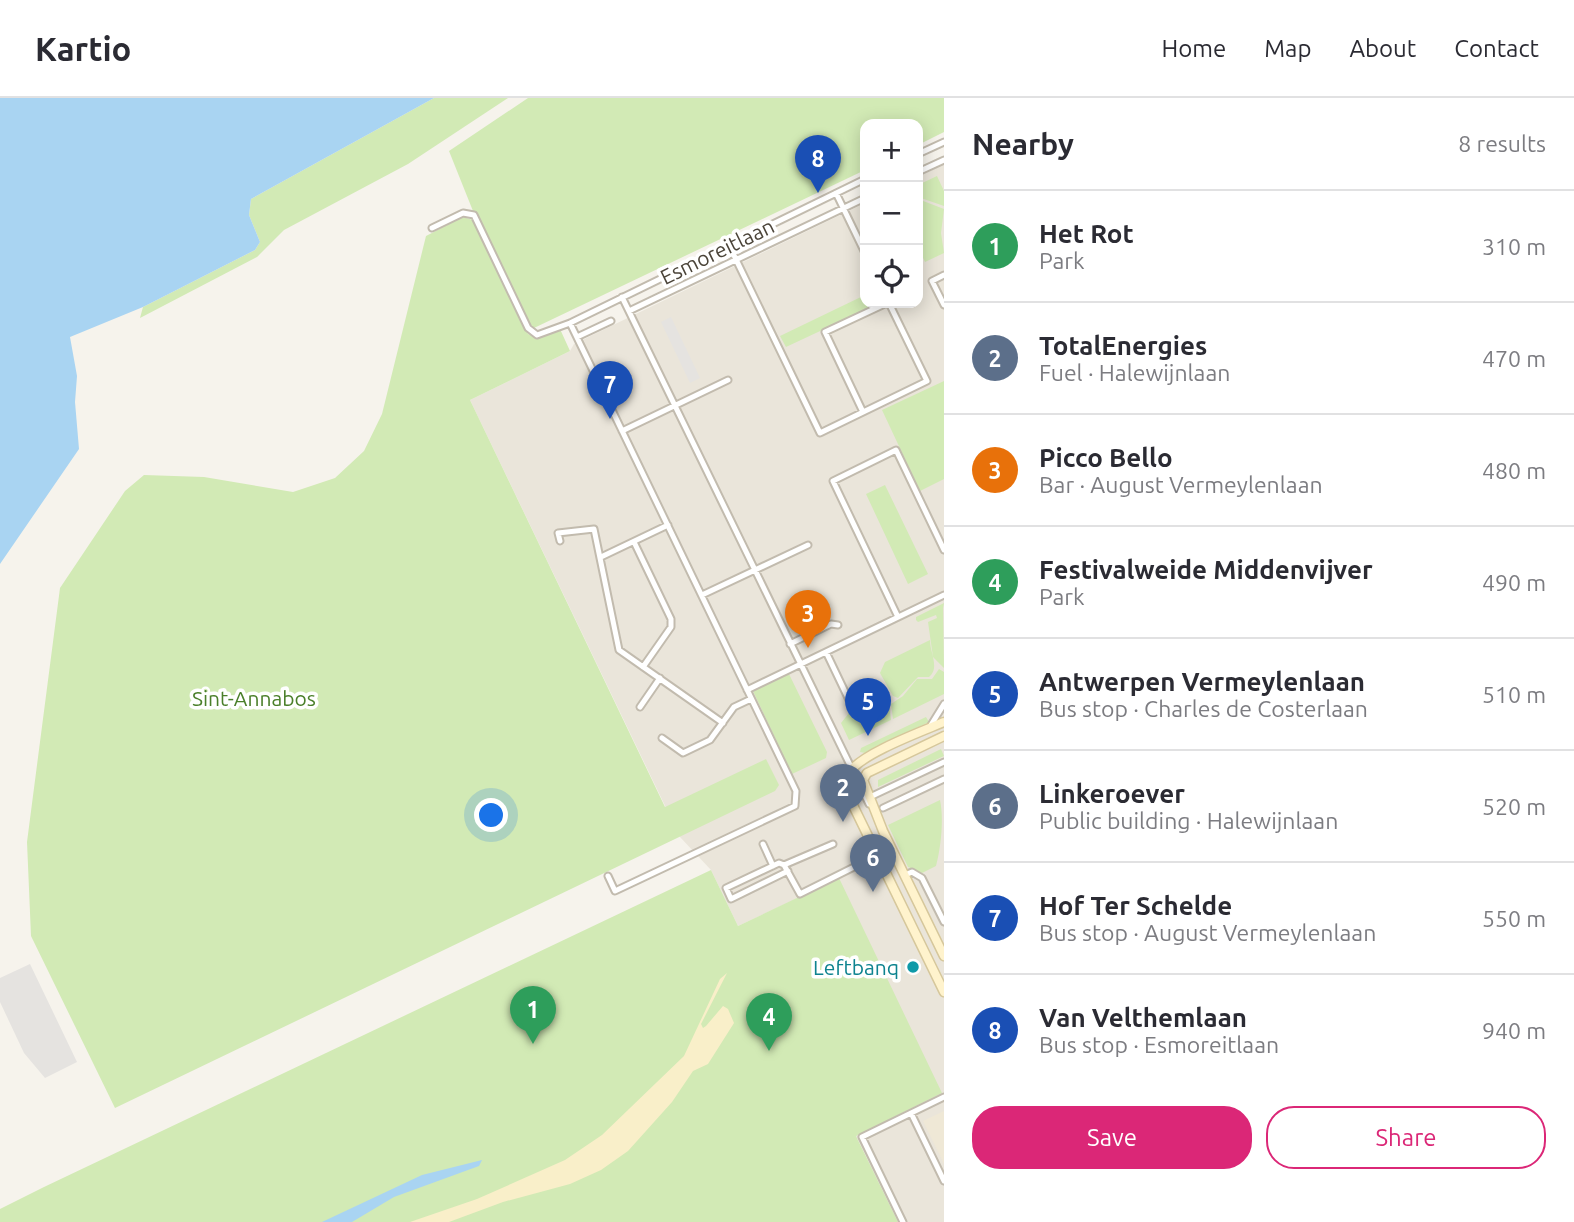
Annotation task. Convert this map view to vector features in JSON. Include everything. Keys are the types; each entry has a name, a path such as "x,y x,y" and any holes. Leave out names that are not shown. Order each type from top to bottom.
{"main road":[{"path":"944,722 864,760 852,772 847,790 941,979 944,992"},
{"path":"944,736 867,773 863,780 883,831 940,940 944,956"}],"street":[{"path":"923,152 944,142"},
{"path":"923,170 944,160"},
{"name":"Esmoreitlaan","path":"432,228 463,213 474,215 530,331 541,334 570,323 860,181"},
{"path":"836,193 861,245"},
{"name":"Esmoreitlaan","path":"629,311 860,200"},
{"path":"729,245 820,433 927,381 890,308"},
{"path":"944,275 932,281 944,305"},
{"path":"622,297 852,772 869,799"},
{"path":"863,412 825,332 877,308"},
{"path":"577,337 611,321"},
{"path":"570,323 751,699 793,780 795,806 615,891 608,876"},
{"path":"622,431 728,380"},
{"path":"898,618 833,481 896,450 944,550"},
{"path":"601,557 668,525"},
{"path":"560,541 558,533 592,527 596,531 616,645 723,723"},
{"path":"634,542 671,619 671,627 643,667"},
{"path":"702,596 808,545"},
{"path":"747,690 944,595"},
{"path":"790,644 831,624 838,625"},
{"path":"826,652 849,700"},
{"path":"640,707 660,678"},
{"path":"662,738 683,753 710,740 734,707 751,699"},
{"path":"929,728 944,704"},
{"path":"856,811 858,804 944,762"},
{"path":"852,772 867,773"},
{"path":"883,808 944,779"},
{"path":"763,844 773,866"},
{"path":"833,844 786,868 732,899 726,888 779,863 786,868 800,894 878,855"},
{"path":"905,875 912,872 922,878 944,922"},
{"path":"903,1222 862,1137 944,1097"},
{"path":"911,1113 944,1181"}],"shaded area":[{"path":"944,164 944,1222 898,1222 856,1136 839,879 738,926 711,870 680,837 470,400 570,351 574,344 860,205 860,308 923,308 923,174"},
{"path":"671,317 700,378 690,383 661,322"},
{"path":"30,964 77,1062 45,1078 24,1053 0,1002 0,978"},
{"path":"944,1111 944,1164 923,1121"}],"green space":[{"path":"434,98 508,98 408,164 284,230 257,257 140,318 143,307 255,250 260,242 249,215 251,199"},
{"path":"528,98 944,98 944,132 923,142 923,119 860,119 860,172 534,328 528,322 478,215 473,211 449,151"},
{"path":"937,176 944,191 944,206 923,199 923,183"},
{"path":"923,201 944,209 941,233 944,253 925,262"},
{"name":"Sint-Annabos","path":"463,217 473,220 528,334 540,338 560,329 570,351 470,400 665,807 766,759 779,785 775,791 115,1108 31,936 27,842 60,588 125,491 144,475 204,477 293,492 335,478 364,451 382,414 426,236"},
{"path":"860,297 860,308 869,308 786,347 780,336"},
{"path":"944,381 944,479 920,491 882,410"},
{"path":"885,485 928,574 908,584 866,494"},
{"path":"944,603 944,668 933,657 928,622 937,618 936,615 918,622 916,617"},
{"path":"930,640 934,665 932,673 929,677 918,677 898,698 893,696 880,673 885,662"},
{"path":"939,669 944,672 944,694 893,719 891,704 903,696 917,679 932,679"},
{"path":"789,674 827,752 826,758 792,774 753,691"},
{"path":"889,704 891,720 849,740 841,723 849,713 860,717"},
{"path":"926,717 929,722 865,753 860,752 861,748"},
{"path":"941,749 944,756 878,787 878,780"},
{"path":"940,800 941,833 936,866 922,873 908,867 888,825"},
{"path":"711,870 738,926 839,878 942,1093 856,1136 898,1222 0,1222 0,1209 44,1187"}],"sand":[{"path":"727,973 701,1024 703,1028 706,1026 723,1006 728,1009 734,1023 708,1064 693,1071 672,1102 628,1151 601,1170 570,1184 503,1202 449,1222 410,1222 477,1199 565,1160 602,1135 684,1056 720,979"}],"water":[{"path":"0,98 434,98 251,199 249,215 260,242 255,250 143,307 70,337 77,376 75,402 79,449 0,564"},
{"path":"482,1160 479,1166 394,1197 352,1222 322,1222 422,1175"}],"place":[{"name":"Van Velthemlaan","path":"818,193"},
{"name":"Hof Ter Schelde","path":"610,419"},
{"name":"Picco Bello","path":"808,648"},
{"name":"Antwerpen Vermeylenlaan","path":"868,736"},
{"name":"TotalEnergies","path":"843,822"},
{"name":"Linkeroever","path":"873,892"},
{"name":"Leftbanq","path":"913,967"},
{"name":"Het Rot","path":"533,1044"},
{"name":"Festivalweide Middenvijver","path":"769,1051"}]}
